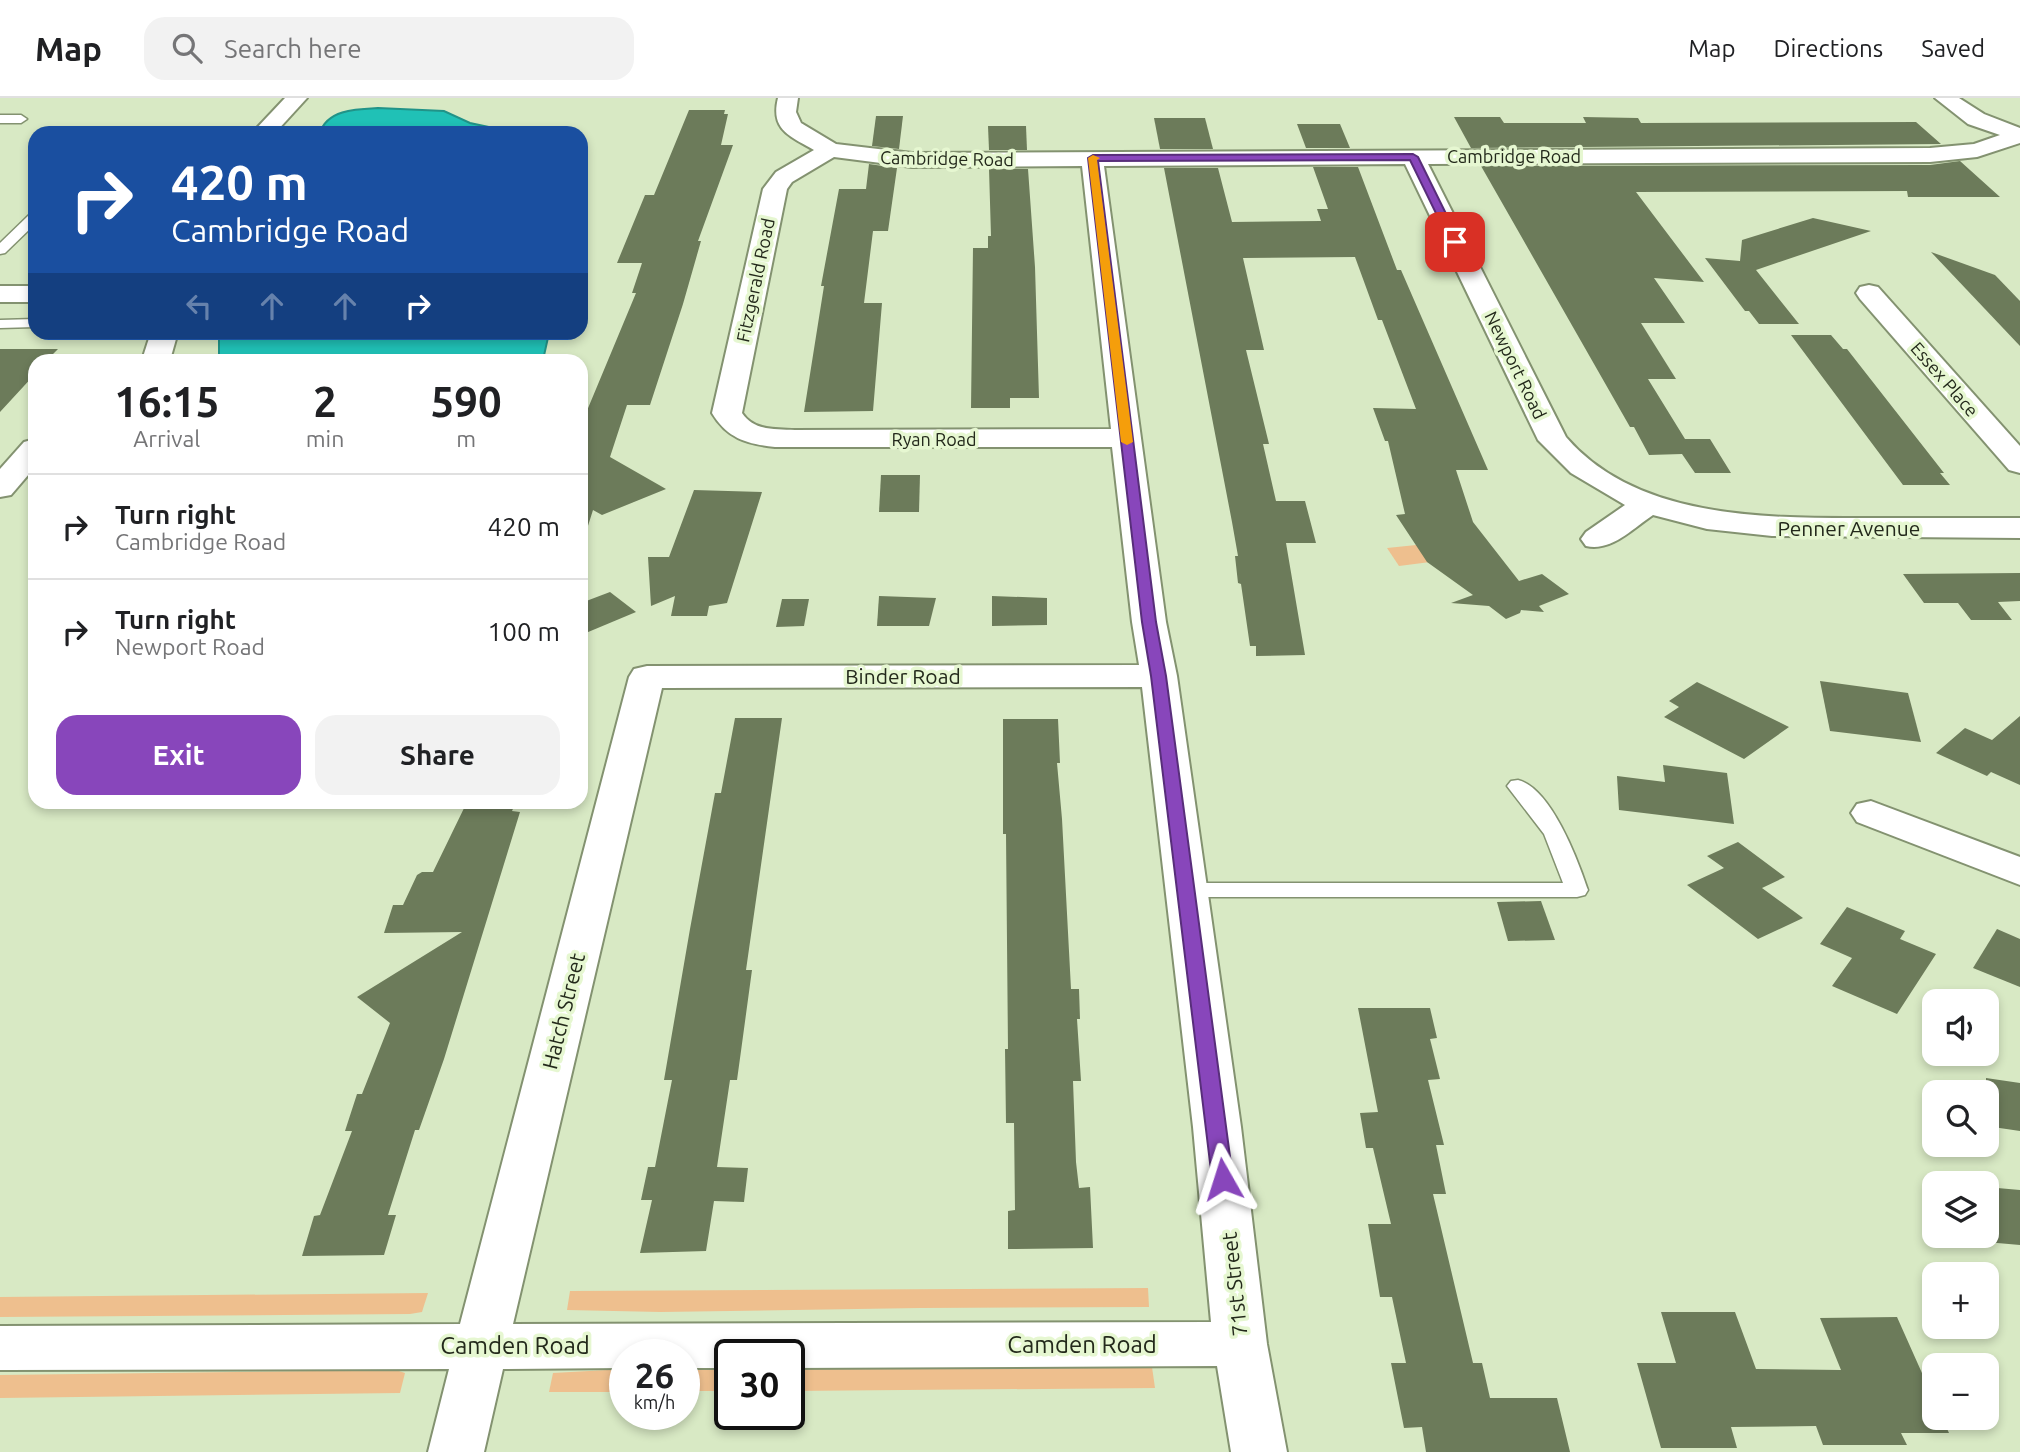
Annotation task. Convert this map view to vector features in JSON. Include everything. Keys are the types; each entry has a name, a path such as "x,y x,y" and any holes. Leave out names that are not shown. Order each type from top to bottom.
{"street":[{"path":"270,126 297,98"},
{"name":"Cambridge Road","path":"788,98 787,120 793,128 830,150 912,160 1930,155 1977,150 2020,136"},
{"path":"1945,98 1976,119 2020,136"},
{"name":"Fitzgerald Road","path":"742,433 732,424 727,413 775,189 784,177 830,150"},
{"name":"Newport Road","path":"1413,157 1553,440 1574,463 1591,474 1647,504 1679,512"},
{"name":"71st Street","path":"1093,158 1149,622 1159,676 1217,1127 1240,1344 1259,1452"},
{"name":"Essex Place","path":"1869,293 2020,464"},
{"path":"0,294 28,294"},
{"name":"Ryan Road","path":"742,433 795,439 1126,438"},
{"path":"0,488 28,456"},
{"path":"1597,539 1647,504"},
{"name":"Penner Avenue","path":"1679,512 1737,524 1779,528 2020,528"},
{"name":"Binder Road","path":"647,677 1159,676"},
{"name":"Hatch Street","path":"456,1452 647,677"},
{"path":"1871,813 2020,872"},
{"name":"Camden Road","path":"0,1348 1240,1344"}],"lane":[{"path":"0,119 21,119"},
{"path":"0,250 28,223"},
{"path":"0,324 28,323"},
{"path":"1186,890 1577,890 1561,839 1541,808 1518,786"}],"shaded area":[{"path":"1426,544 1438,561 1399,566 1387,548"},
{"path":"1148,1288 1149,1307 661,1312 567,1310 570,1291"},
{"path":"428,1293 422,1312 410,1314 0,1317 0,1297"},
{"path":"1125,1365 1152,1367 1155,1388 805,1391 805,1368"},
{"path":"700,1368 714,1368 714,1391 700,1391"},
{"path":"396,1370 405,1373 400,1393 0,1398 0,1375"},
{"path":"609,1370 609,1392 549,1392 553,1373"}],"water":[{"path":"378,108 444,111 470,123 484,126 324,126 336,115 353,110"},
{"path":"219,340 547,340 544,354 219,354"}],"building":[{"path":"689,110 725,110 724,114 728,114 721,145 733,145 698,241 701,241 683,304 650,405 627,405 610,457 666,489 602,515 593,510 588,526 588,408 636,293 632,293 642,263 617,263 645,195 654,195"},
{"path":"876,116 903,116 899,149 872,146"},
{"path":"1454,117 1500,117 1504,123 1586,123 1583,117 1638,118 1641,123 1916,122 1941,144 1471,148"},
{"path":"1154,118 1205,118 1213,149 1160,149"},
{"path":"1297,124 1340,124 1350,148 1306,148"},
{"path":"988,126 1026,126 1027,150 989,150"},
{"path":"1960,161 2000,197 1908,197 1907,191 1636,192 1704,282 1654,278 1685,323 1641,323 1676,379 1648,379 1685,439 1710,439 1731,473 1695,473 1682,454 1649,455 1634,427 1630,427 1481,166 1930,165"},
{"path":"869,164 897,168 888,231 873,231 864,303 882,303 873,411 804,412 824,286 821,286 839,189 866,189"},
{"path":"1313,167 1358,167 1397,270 1401,270 1488,470 1456,470 1473,522 1519,581 1542,574 1569,594 1539,606 1544,612 1521,610 1506,619 1489,606 1451,603 1473,595 1427,562 1396,515 1405,514 1388,441 1385,441 1373,408 1416,409 1382,320 1378,320 1355,257 1243,258 1264,350 1246,350 1269,444 1263,444 1276,501 1305,501 1316,543 1286,543 1305,655 1256,656 1256,646 1250,646 1241,584 1238,583 1235,556 1238,556 1232,522 1164,168 1218,168 1232,222 1321,221 1317,209 1328,209"},
{"path":"989,169 1028,169 1035,267 1039,398 1010,398 1010,408 971,408 973,248 988,248 988,236 991,236"},
{"path":"1813,218 1871,231 1756,270 1799,324 1759,324 1749,311 1745,311 1705,258 1740,261 1742,240"},
{"path":"1931,252 1995,275 2020,301 2020,346"},
{"path":"1791,335 1831,335 1843,349 1847,349 1944,473 1940,473 1950,485 1903,485"},
{"path":"0,349 58,349 53,354 28,354 28,382 0,412"},
{"path":"881,475 920,475 919,512 879,512"},
{"path":"694,490 762,492 727,603 709,606 707,616 671,616 675,596 651,606 648,557 669,557"},
{"path":"2020,573 2020,601 1998,602 2012,620 1971,620 1958,603 1924,603 1903,574"},
{"path":"610,592 636,612 588,632 588,600"},
{"path":"879,596 936,598 929,626 877,626"},
{"path":"992,596 1047,598 1047,625 992,626"},
{"path":"782,599 809,599 804,626 776,627"},
{"path":"1820,681 1908,693 1921,742 1830,731"},
{"path":"1697,682 1789,727 1744,759 1664,717 1679,707 1669,701"},
{"path":"2020,716 2020,785 1991,772 1987,776 1936,753 1965,728 1992,740"},
{"path":"735,718 782,718 746,970 752,970 737,1080 730,1080 717,1167 748,1168 744,1202 714,1201 706,1251 640,1253 652,1200 641,1200 648,1167 655,1167 672,1080 664,1080 690,929 715,793 721,793"},
{"path":"1003,719 1058,719 1060,763 1057,763 1071,989 1079,989 1080,1019 1077,1019 1081,1081 1073,1081 1076,1162 1079,1188 1090,1187 1093,1248 1008,1249 1008,1211 1015,1210 1014,1123 1006,1123 1005,1049 1008,1049"},
{"path":"1663,765 1727,773 1734,824 1619,810 1617,776 1665,782"},
{"path":"464,809 513,809 512,811 520,812 444,1059 419,1130 415,1130 388,1215 396,1215 384,1255 302,1256 314,1216 320,1215 352,1131 345,1131 357,1094 362,1094 390,1023 357,997 462,932 384,933 393,905 403,905 417,875 433,872"},
{"path":"1738,842 1785,877 1762,888 1803,918 1758,939 1687,885 1724,868 1707,856"},
{"path":"1541,901 1555,940 1508,941 1497,902"},
{"path":"1847,907 1905,931 1900,939 1936,954 1897,1014 1832,986 1852,958 1820,944"},
{"path":"1997,929 2020,939 2020,987 1973,968"},
{"path":"1358,1008 1430,1008 1437,1038 1430,1039 1440,1079 1428,1080 1444,1145 1436,1145 1446,1194 1433,1194 1473,1363 1482,1363 1490,1398 1557,1398 1570,1452 1426,1452 1422,1427 1404,1428 1391,1363 1406,1363 1392,1297 1380,1297 1368,1224 1391,1224 1373,1148 1366,1148 1360,1113 1378,1112"},
{"path":"1986,1078 2020,1083 2020,1131 1999,1128 1999,1080"},
{"path":"1999,1188 2020,1190 2020,1245 1999,1243"},
{"path":"1661,1312 1735,1312 1756,1369 1841,1370 1820,1318 1897,1317 1922,1373 1922,1430 1948,1430 1949,1433 1901,1433 1907,1445 1823,1445 1816,1426 1731,1427 1737,1448 1661,1448 1637,1363 1676,1363"}],"slow traffic":[{"path":"1096,158 1093,158 1127,442"}],"route":[{"path":"1223,1179 1159,676 1149,622 1093,158 1413,157 1455,242"}]}
